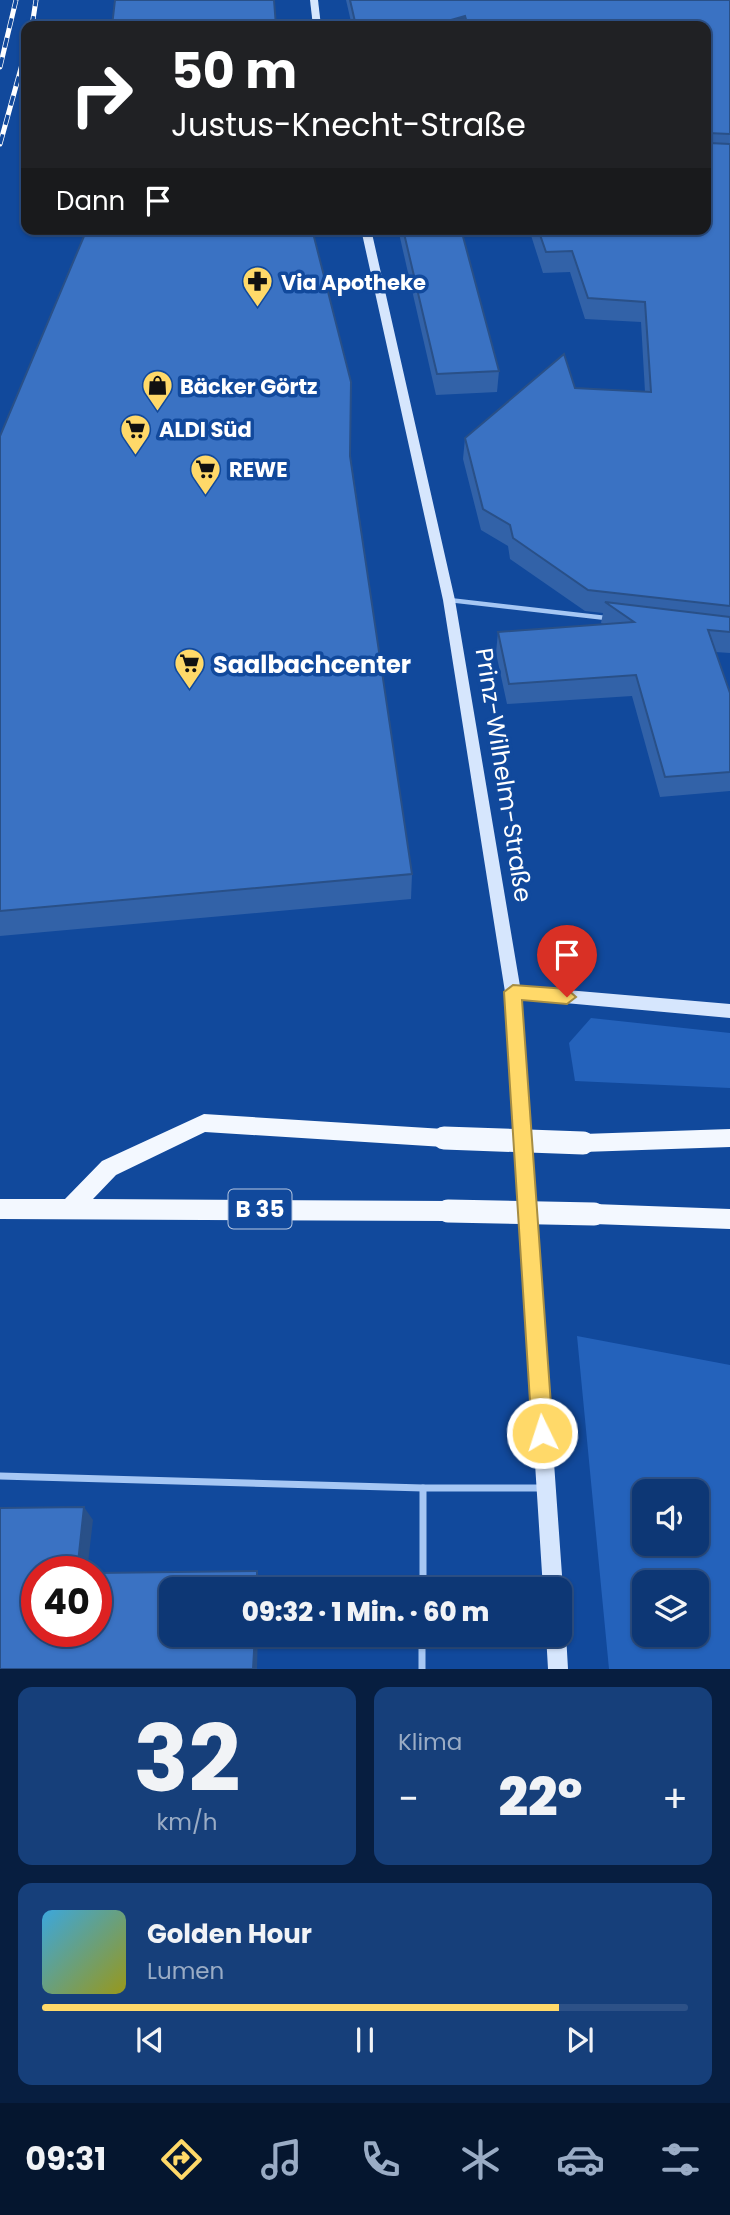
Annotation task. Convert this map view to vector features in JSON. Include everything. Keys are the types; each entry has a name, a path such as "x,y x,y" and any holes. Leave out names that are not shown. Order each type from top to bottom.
{"main road":[{"path":"71,1208 109,1168 204,1123 444,1138 583,1143 730,1138"},
{"name":"B 35","path":"0,1209 448,1211 730,1219"}],"street":[{"path":"314,0 316,21"},
{"name":"Prinz-Wilhelm-Straße","path":"367,235 449,600 513,992 552,1577"},
{"path":"513,992 730,1011"},
{"path":"557,1647 558,1669"}],"lane":[{"path":"449,600 610,619"},
{"path":"0,1476 423,1488 546,1488"},
{"path":"423,1488 423,1577"},
{"path":"422,1647 422,1669"}],"shaded area":[{"path":"591,1018 730,1033 730,1088 575,1081 569,1043"},
{"path":"577,1336 730,1365 730,1669 609,1669"}],"building":[{"path":"115,0 274,0 276,21 113,21"},
{"path":"350,0 730,0 730,134 711,133 711,21 466,21 465,16 448,21 355,21"},
{"path":"711,143 730,144 730,606 588,590 513,538 510,525 483,509 465,438 564,354 575,388 651,392 645,302 588,298 572,251 546,252 540,235 711,235"},
{"name":"Saalbachcenter","path":"84,235 314,235 351,382 350,456 412,874 0,911 0,436"},
{"path":"404,235 463,235 499,371 437,374"},
{"path":"605,602 730,617 730,632 708,630 730,693 730,772 665,777 636,675 509,684 498,632 634,622"},
{"path":"84,1507 79,1556 21,1556 21,1647 112,1647 112,1573 257,1571 257,1577 159,1577 159,1647 254,1647 253,1669 0,1669 0,1508"}],"railway":[{"path":"0,67 16,0"},
{"path":"33,21 36,0"},
{"path":"0,144 21,68"}],"place":[{"name":"Via Apotheke","path":"258,309"},
{"name":"Bäcker Görtz","path":"157,413"},
{"name":"ALDI Süd","path":"136,456"},
{"name":"REWE","path":"206,496"},
{"name":"Saalbachcenter","path":"190,691"}],"route":[{"path":"542,1433 513,992 567,997"}]}
